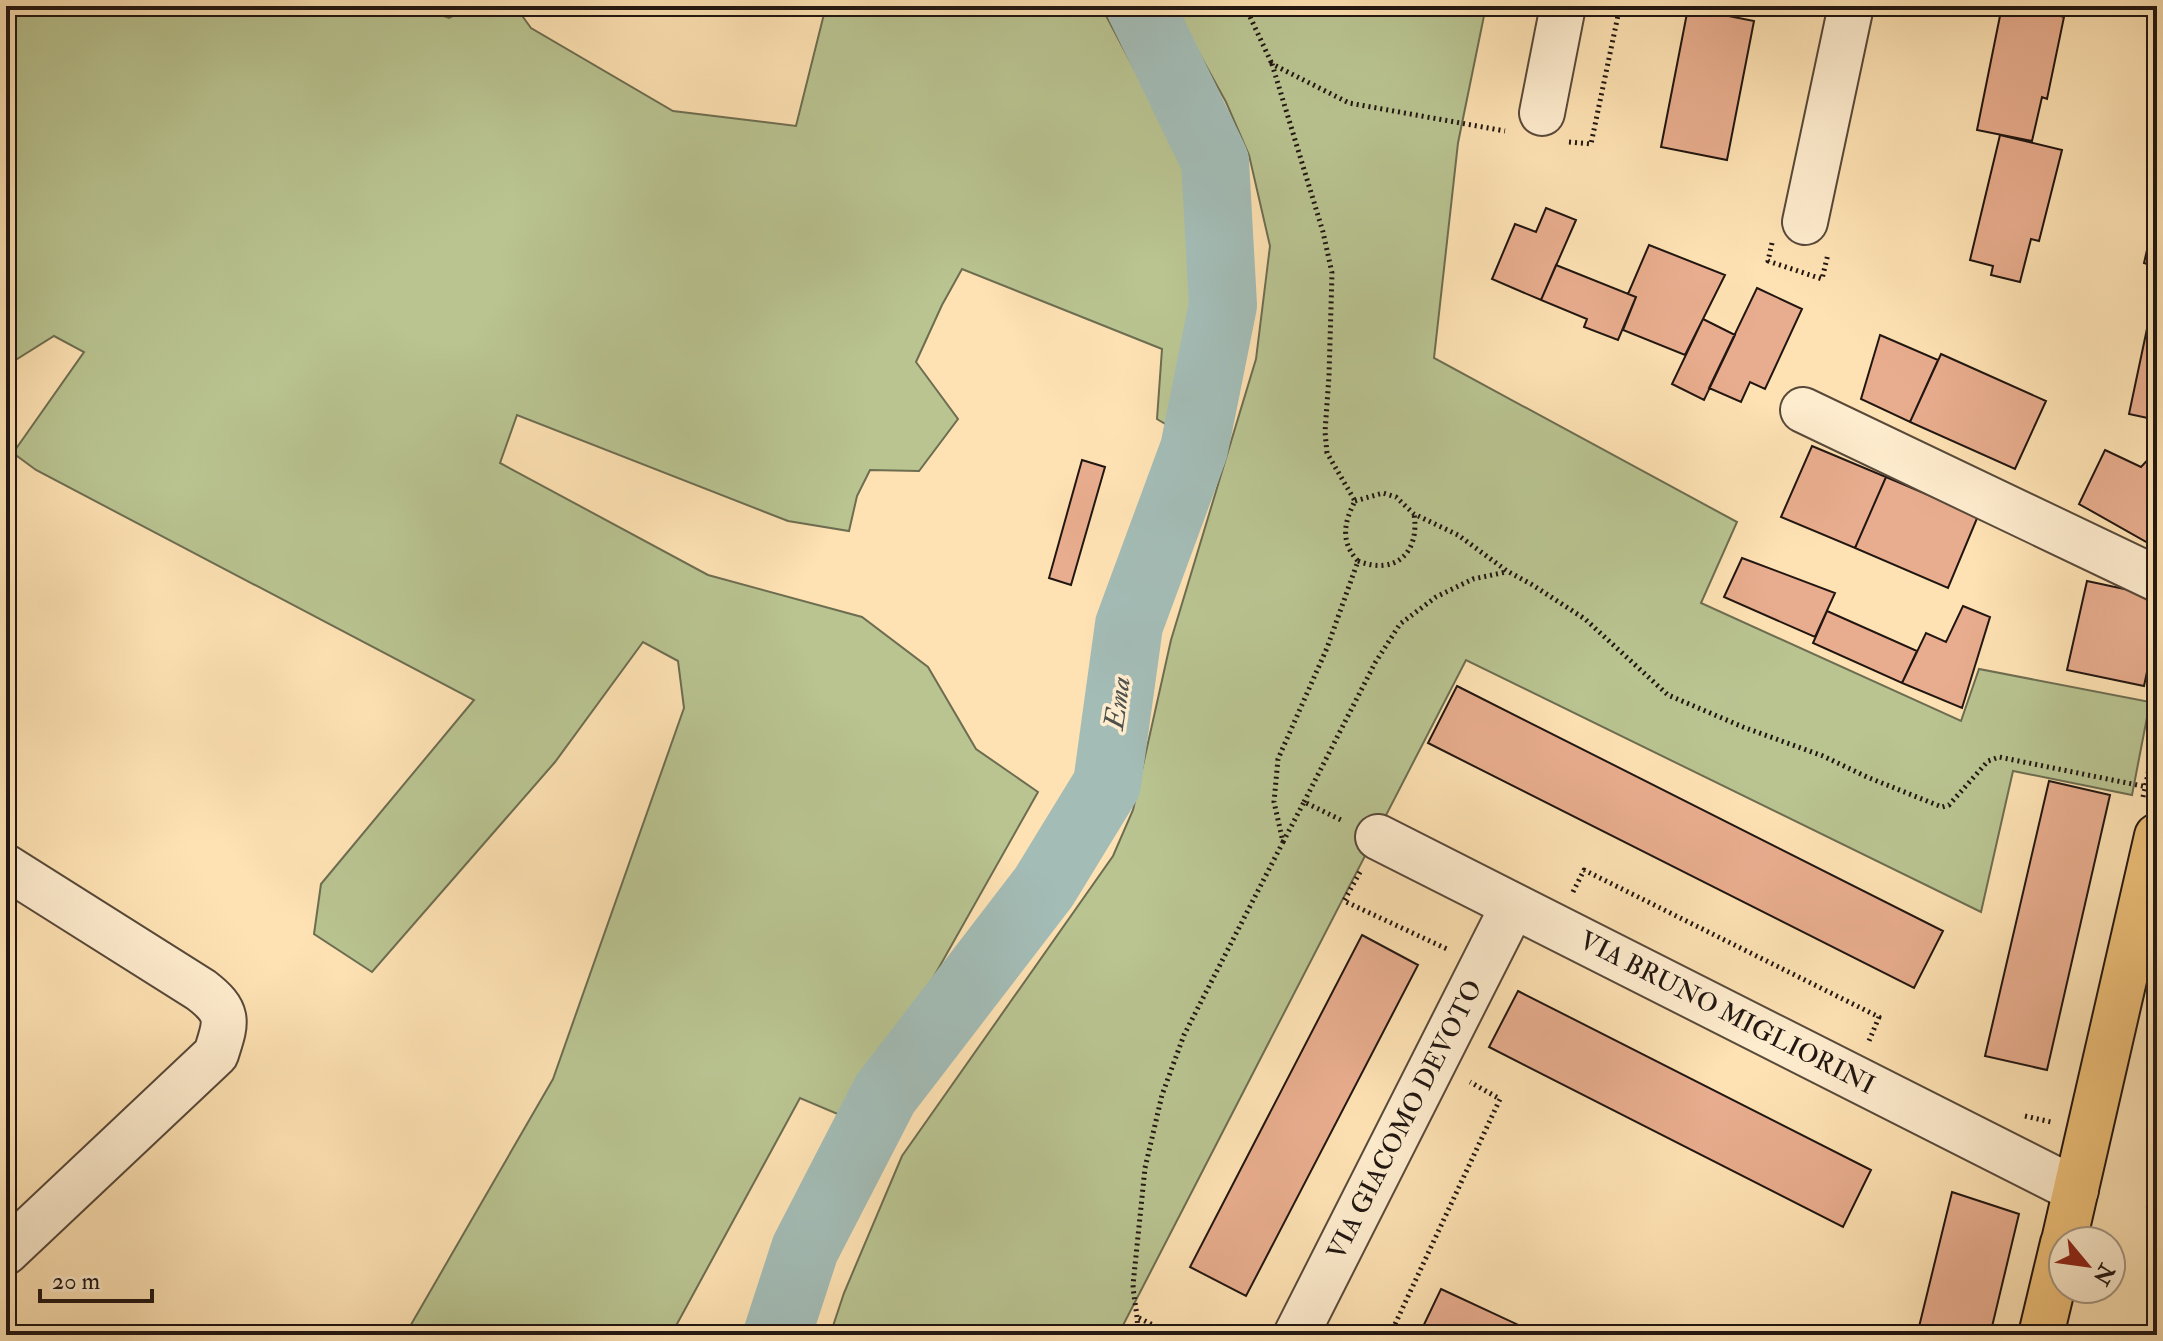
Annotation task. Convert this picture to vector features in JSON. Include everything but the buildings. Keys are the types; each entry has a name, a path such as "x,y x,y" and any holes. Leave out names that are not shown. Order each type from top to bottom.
{"main road":[{"path":"2067,1225 2152,883 2157,836"},
{"path":"2041,1335 2048,1305"}],"street":[{"path":"1539,125 1563,6"},
{"path":"1805,222 1851,6"},
{"path":"1803,410 2157,579"},
{"name":"VIA BRUNO MIGLIORINI","path":"1378,837 2076,1190"},
{"path":"6,867 201,990 218,1003 225,1024 216,1054 6,1252"},
{"name":"VIA GIACOMO DEVOTO","path":"1296,1335 1513,906"}],"path":[{"path":"1245,6 1272,64 1323,232 1332,273 1325,432 1327,453 1355,501"},
{"path":"1272,64 1349,103 1446,119 1539,125 1591,144 1620,6"},
{"path":"1414,514 1415,538 1402,558 1381,565 1358,561 1347,545 1345,523 1355,501 1383,493 1396,497 1414,514 1458,535 1507,571 1585,619 1668,695 1942,807 1949,805 1988,761 1999,757 2157,789"},
{"path":"1283,842 1274,802 1278,759 1327,648 1358,561"},
{"path":"1137,1335 1139,1318 1133,1285 1145,1168 1162,1095 1184,1035 1375,663 1400,624 1436,597 1473,579 1507,571"},
{"path":"1304,802 1378,837 1344,901 1454,952"},
{"path":"1559,885 1573,892 1584,870 1879,1017 1868,1040 1882,1047"},
{"path":"1390,1335 1500,1099 1464,1079"},
{"path":"2019,1115 2063,1124"},
{"path":"1139,1318 1173,1335"}],"green space":[{"path":"6,6 416,6 449,18 472,6 515,6 531,28 673,111 796,126 826,6 1101,6 1192,178 1201,257 1196,351 1177,431 1157,419 1162,349 962,269 916,362 958,419 919,471 870,470 857,496 849,531 788,521 517,415 500,463 708,575 862,617 928,667 976,749 1038,792 915,1010 840,1115 800,1098 671,1335 405,1335 553,1079 684,708 678,661 643,642 555,762 372,972 314,934 321,884 474,700 36,470 13,453 84,352 54,336 6,366"},
{"path":"1173,6 1486,6 1458,143 1434,358 1737,522 1701,603 1961,721 1979,669 2150,702 2132,795 2013,771 1981,912 1466,660 1118,1335 830,1335 844,1293 902,1156 1113,856 1133,810 1171,640 1256,359 1270,246 1249,155 1226,102"}],"waterway":[{"name":"Ema","path":"777,1335 805,1249 885,1094 1044,887 1107,784 1129,625 1194,449 1223,305 1215,161 1140,6"}]}
